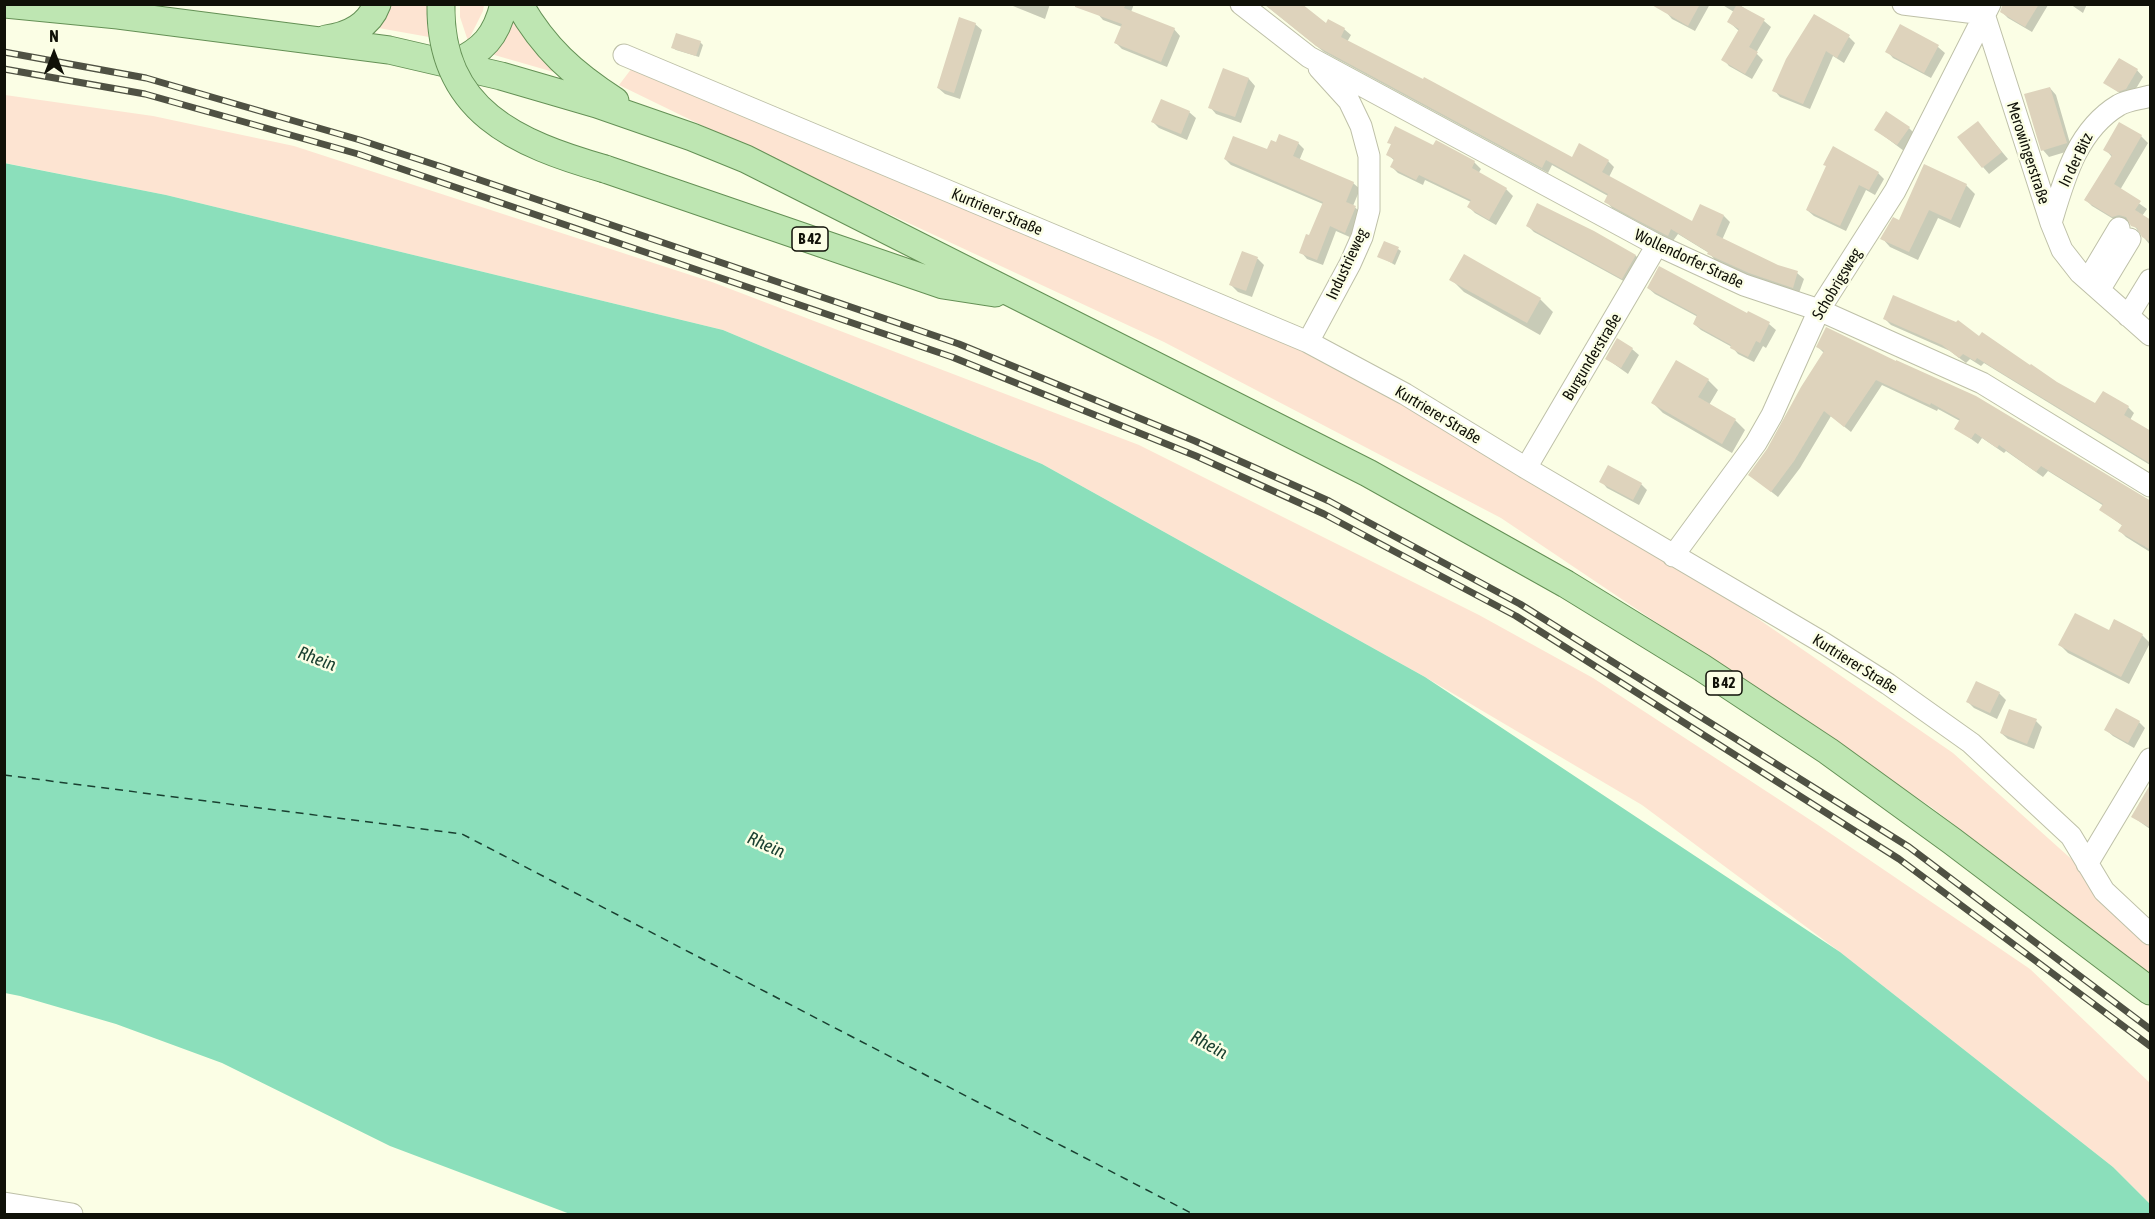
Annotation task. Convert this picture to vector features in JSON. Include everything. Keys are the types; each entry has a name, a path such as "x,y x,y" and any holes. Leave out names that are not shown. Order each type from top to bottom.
{"main road":[{"name":"B 42","path":"5,4 118,15 389,50 454,64 549,90 644,120 746,159 1368,473 1566,584 1701,667 1828,752 1952,841 2151,991"},
{"name":"B 42","path":"317,39 339,37 359,27 368,20 377,4"},
{"name":"B 42","path":"441,4 442,37 448,58 462,87 488,117 515,136 538,147 944,285 1018,297"},
{"path":"454,64 473,55 490,39 500,19 504,4"},
{"name":"B 42","path":"519,4 545,45 563,62 607,96 644,120"}],"street":[{"name":"Wollendorfer Straße","path":"1242,4 1309,57 1657,245 1744,285 1819,310 1982,383 2151,486"},
{"path":"1903,4 1987,9"},
{"name":"Merowingerstraße","path":"1987,9 2051,223 2062,250 2080,273 2151,335"},
{"name":"Schobrigsweg","path":"1673,556 1756,443 1772,415 1819,310 1895,191 1987,9"},
{"name":"Kurtrierer Straße","path":"624,55 1308,342 1405,394 1870,672 1971,743 2071,836 2104,891 2151,934"},
{"name":"Industrieweg","path":"1308,342 1350,264 1362,237 1370,210 1369,156 1361,126 1349,101 1309,57"},
{"name":"In der Bitz","path":"2051,223 2063,182 2095,123 2121,104 2151,96"},
{"path":"2093,285 2124,234"},
{"name":"Burgunderstraße","path":"1526,468 1657,245"},
{"path":"2128,316 2151,280"},
{"path":"2088,864 2151,759"},
{"path":"4,1203 72,1215"}],"shaded area":[{"path":"383,5 431,5 429,37 373,27"},
{"path":"460,5 484,5 468,41 460,17"},
{"path":"509,11 522,34 556,67 557,73 484,52"},
{"path":"632,68 1311,351 1661,552 1953,753 2087,873 2150,934 2150,974 1931,807 1501,518 1164,342 771,159 619,85"},
{"path":"5,95 153,116 294,146 712,282 1139,445 1479,615 1593,678 1818,825 2030,969 2150,1083 2150,1204 2113,1167 1840,952 1642,805 1425,677 1042,464 723,330 166,195 5,163"}],"water":[{"name":"Rhein","path":"4,163 166,195 723,330 1042,464 1425,677 1840,952 2113,1167 2150,1204 2150,1214 570,1214 390,1146 222,1063 116,1024 5,993"}],"building":[{"path":"1075,4 1126,4 1124,8 1175,28 1161,62 1114,43 1122,24 1075,7"},
{"path":"1264,4 1302,4 1326,23 1328,19 1345,28 1341,37 1423,79 1424,77 1572,157 1579,143 1609,160 1602,172 1692,221 1700,204 1724,215 1716,235 1778,265 1798,271 1793,288 1749,273 1707,254 1708,252 1671,229 1668,236 1637,220 1604,202 1608,194 1546,160 1542,168 1316,46"},
{"path":"1650,4 1700,4 1688,26"},
{"path":"1737,4 1765,19 1749,47 1758,52 1745,74 1721,60 1739,29 1727,22"},
{"path":"2003,4 2039,4 2025,27 2000,12"},
{"path":"1814,14 1850,35 1837,58 1826,51 1803,104 1772,91 1786,59"},
{"path":"959,17 976,23 954,93 937,88"},
{"path":"1900,24 1939,45 1924,73 1885,52"},
{"path":"676,33 701,41 696,56 671,48"},
{"path":"2119,58 2138,69 2126,89 2118,92 2103,83"},
{"path":"1223,68 1249,78 1235,117 1208,108"},
{"path":"2050,87 2067,143 2041,151 2024,94"},
{"path":"1161,99 1190,111 1181,134 1151,122"},
{"path":"1886,111 1910,127 1897,145 1874,130"},
{"path":"1978,121 2002,152 1982,168 1957,137"},
{"path":"2119,122 2142,135 2114,184 2141,201 2135,210 2151,220 2151,242 2142,237 2137,228 2131,226 2126,217 2119,215 2112,217 2084,200 2112,155 2103,150"},
{"path":"1395,126 1433,145 1436,140 1475,161 1472,168 1507,188 1489,220 1467,207 1471,200 1419,175 1416,180 1390,167 1394,159 1386,155 1391,144 1387,143"},
{"path":"1279,134 1299,142 1293,156 1354,182 1346,202 1356,206 1345,233 1330,226 1317,260 1299,253 1323,202 1224,159 1233,136 1267,149 1271,140 1276,142"},
{"path":"1833,146 1879,172 1869,190 1859,185 1840,226 1806,210 1826,166 1823,165"},
{"path":"1924,164 1967,184 1951,220 1929,210 1909,252 1880,239 1893,217 1899,220"},
{"path":"1537,203 1636,255 1622,279 1526,226"},
{"path":"1384,241 1399,247 1392,263 1377,257"},
{"path":"1242,251 1258,257 1246,291 1229,285"},
{"path":"1464,254 1541,298 1527,323 1449,280"},
{"path":"1659,266 1747,313 1748,311 1770,322 1760,343 1756,341 1748,357 1693,324 1697,315 1647,288"},
{"path":"1893,295 1956,322 1958,320 1979,336 1982,332 2057,382 2095,403 2103,391 2129,406 2124,415 2151,431 2151,464 1977,358 1975,361 1963,354 1959,358 1942,345 1883,319"},
{"path":"1826,327 1976,396 2151,501 2151,550 2118,531 2122,525 2099,510 2103,504 2041,466 2036,472 1999,445 1997,448 1975,433 1971,439 1954,429 1960,419 1931,403 1930,405 1876,380 1844,427 1824,411 1794,461 1771,492 1748,475 1767,449 1824,351 1816,347"},
{"path":"1617,338 1633,348 1621,368 1605,359"},
{"path":"1676,360 1709,379 1698,397 1736,419 1722,444 1651,403"},
{"path":"1608,465 1642,483 1633,500 1599,482"},
{"path":"2075,613 2109,630 2114,619 2143,634 2121,677 2058,645"},
{"path":"1976,681 2000,692 1990,713 1966,702"},
{"path":"2116,708 2140,721 2128,743 2104,730"},
{"path":"2009,709 2037,719 2027,744 2000,733"},
{"path":"2151,783 2151,828 2131,817"}],"ferry route":[{"path":"4,775 462,834 1193,1214"}],"railway":[{"path":"4,52 146,78 360,140 442,167 959,344 1195,441 1329,501 1520,604 1909,847 2150,1029"},
{"path":"4,69 145,94 358,154 952,357 1196,456 1324,514 1516,616 1899,859 2150,1046"}]}
